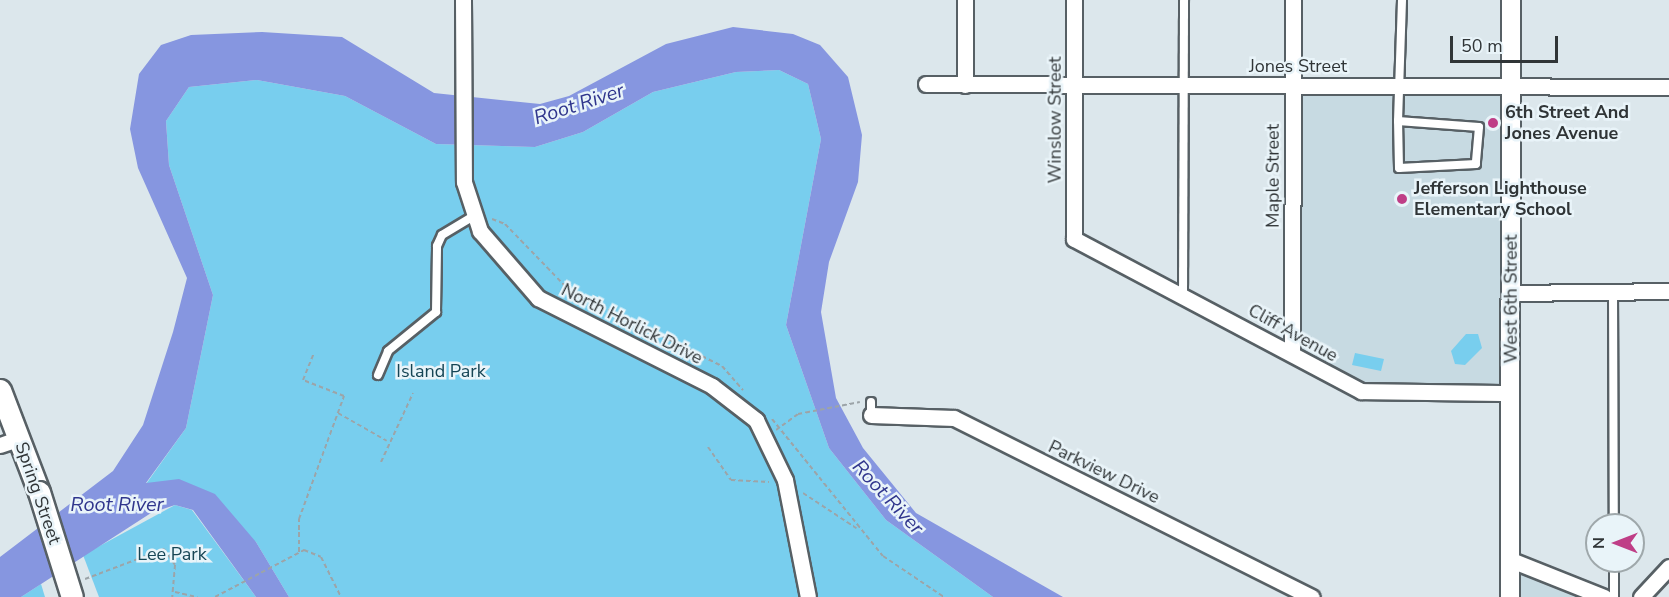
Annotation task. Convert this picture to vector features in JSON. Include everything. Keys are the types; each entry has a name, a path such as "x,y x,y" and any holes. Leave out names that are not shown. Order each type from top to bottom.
{"main road":[{"name":"Spring Street","path":"0,390 10,442 39,492 77,589"}],"street":[{"name":"North Horlick Drive","path":"462,0 463,170 472,217 538,298 712,386 756,420 766,436 785,480 808,597"},
{"path":"965,0 965,85"},
{"name":"Winslow Street","path":"1074,0 1074,239"},
{"name":"Maple Street","path":"1292,352 1293,0"},
{"name":"West 6th Street","path":"1510,597 1511,0"},
{"name":"Jones Street","path":"926,84 1669,87"},
{"name":"Cliff Avenue","path":"1074,239 1292,352 1361,391 1511,393"},
{"path":"1511,293 1669,291"},
{"name":"Parkview Drive","path":"871,409 954,418 1312,597"},
{"path":"1511,560 1604,597"},
{"path":"1641,597 1669,567"}],"lane":[{"path":"1183,296 1184,0"},
{"path":"1398,121 1479,127 1476,164 1399,168 1398,121 1402,86 1402,0"},
{"path":"378,375 388,351 436,312 436,246 442,235 472,217"},
{"path":"1613,292 1614,513"},
{"path":"1614,573 1614,597"}],"path":[{"path":"562,297 568,289"},
{"path":"299,552 299,519 344,396 303,380 314,353"},
{"path":"381,462 388,442 413,393"},
{"path":"766,436 805,412 847,402"},
{"path":"338,413 388,442"},
{"path":"708,447 731,480"},
{"path":"77,589 164,549 175,565 175,592 172,597"},
{"path":"215,597 246,583 288,556 299,552 318,553 341,597"},
{"path":"175,592 197,597"}],"shaded area":[{"name":"Jefferson Lighthouse Elementary School","path":"1293,86 1511,86 1511,393 1361,391 1292,353"},
{"path":"1511,560 1604,597 1510,597"}],"green space":[{"name":"Island Park","path":"779,70 808,84 821,139 786,325 829,448 886,520 993,597 289,597 256,542 146,484 186,428 213,295 169,165 166,121 189,87 257,80 345,96 436,144 535,147 583,132 653,92 736,72"},
{"path":"1466,334 1478,334 1482,348 1465,365 1455,364 1451,351"},
{"path":"1355,353 1384,359 1381,371 1352,365"},
{"name":"Lee Park","path":"175,505 192,510 256,597 99,597 83,555"},
{"path":"41,584 45,597 21,597"}],"water":[{"name":"Root River","path":"733,27 793,34 820,45 848,77 862,135 858,182 829,262 821,312 836,398 863,448 916,513 1063,597 993,597 886,520 829,448 786,325 821,139 808,84 779,70 736,72 653,92 583,132 535,147 436,144 345,96 257,80 189,87 166,121 169,165 213,295 186,428 146,483 179,479 215,494 256,542 289,597 256,597 193,510 175,505 151,513 21,597 0,597 0,557 113,471 143,425 173,332 187,278 138,168 130,129 139,74 161,45 191,35 262,32 342,37 434,93 540,104 569,96 666,44"}],"place":[{"name":"6th Street And Jones Avenue","path":"1493,123"},
{"name":"Jefferson Lighthouse Elementary School","path":"1402,199"}]}
